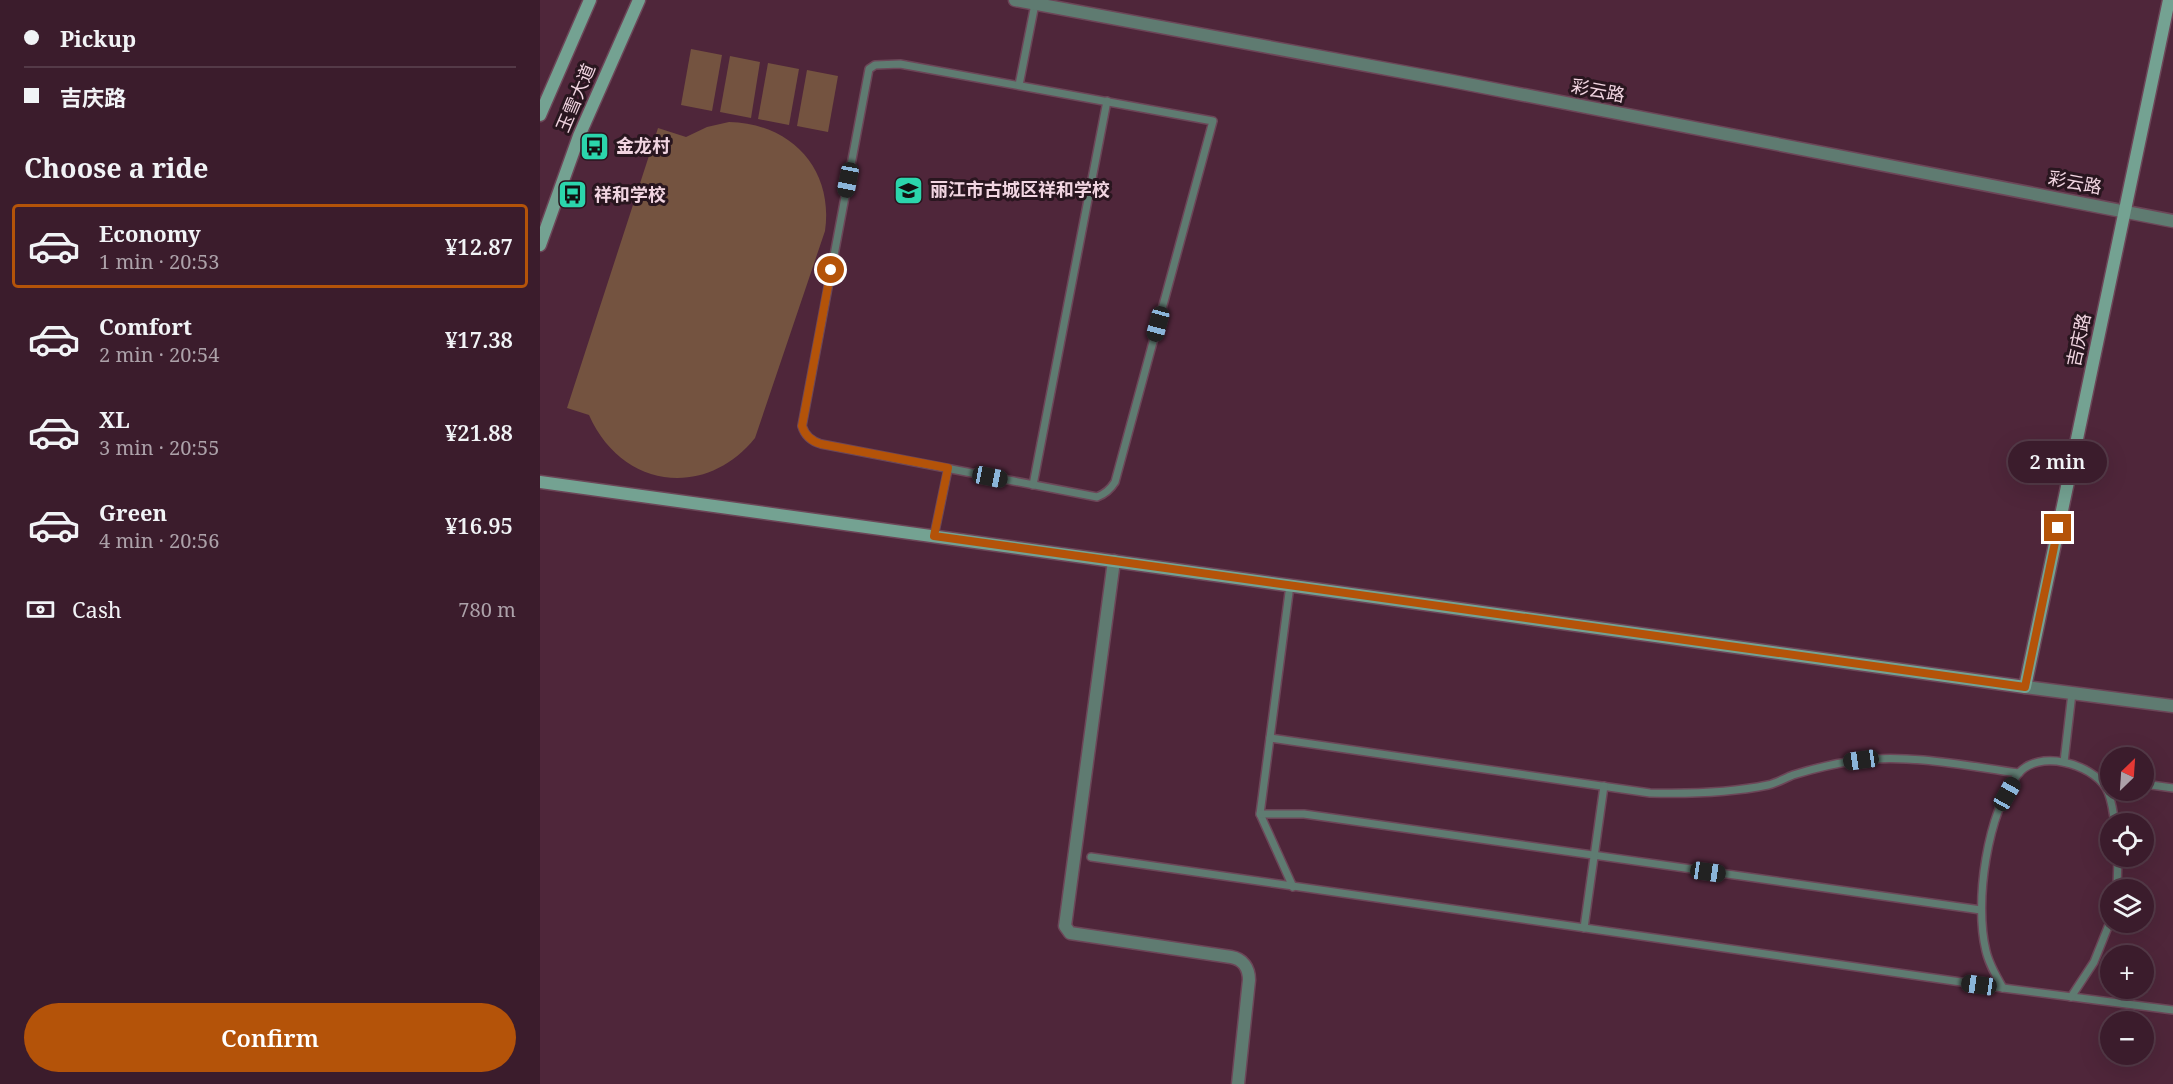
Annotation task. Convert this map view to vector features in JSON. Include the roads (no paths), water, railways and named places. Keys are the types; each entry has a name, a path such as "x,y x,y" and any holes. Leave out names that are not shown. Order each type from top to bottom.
{"street":[{"name":"玉雪大道","path":"540,115 590,0"},
{"name":"玉雪大道","path":"540,245 579,136 639,0"},
{"name":"彩云路","path":"1015,0 1452,81 2173,221"},
{"name":"吉庆路","path":"2025,687 2169,0"},
{"path":"540,482 2173,706"},
{"path":"1114,561 1065,926 1070,933 1231,957 1244,963 1249,980 1238,1084"}],"lane":[{"path":"1019,85 1035,4"},
{"path":"900,64 1107,101 1214,121 1115,482 1107,493 1097,497 816,442 802,426 869,69 875,65 900,64"},
{"path":"1033,485 1107,101"},
{"path":"934,536 948,468"},
{"path":"1290,585 1260,814 1293,886"},
{"path":"2064,762 2072,693"},
{"path":"1270,738 1650,793 1721,792 1771,784 1840,763 1882,759 1925,760 2019,773 2045,762 2064,762 2084,768 2100,781"},
{"path":"2002,988 1989,963 1986,951 1981,910 1983,878 1990,838 2002,804 2019,773"},
{"path":"2154,785 2173,788"},
{"path":"1584,928 1604,786"},
{"path":"1260,814 1304,814 1981,910"},
{"path":"1091,857 2002,988 2173,1010"},
{"path":"2071,997 2094,962 2106,933"}],"place":[{"name":"金龙村","path":"595,146"},
{"name":"丽江市古城区祥和学校","path":"909,190"},
{"name":"祥和学校","path":"573,195"}]}
